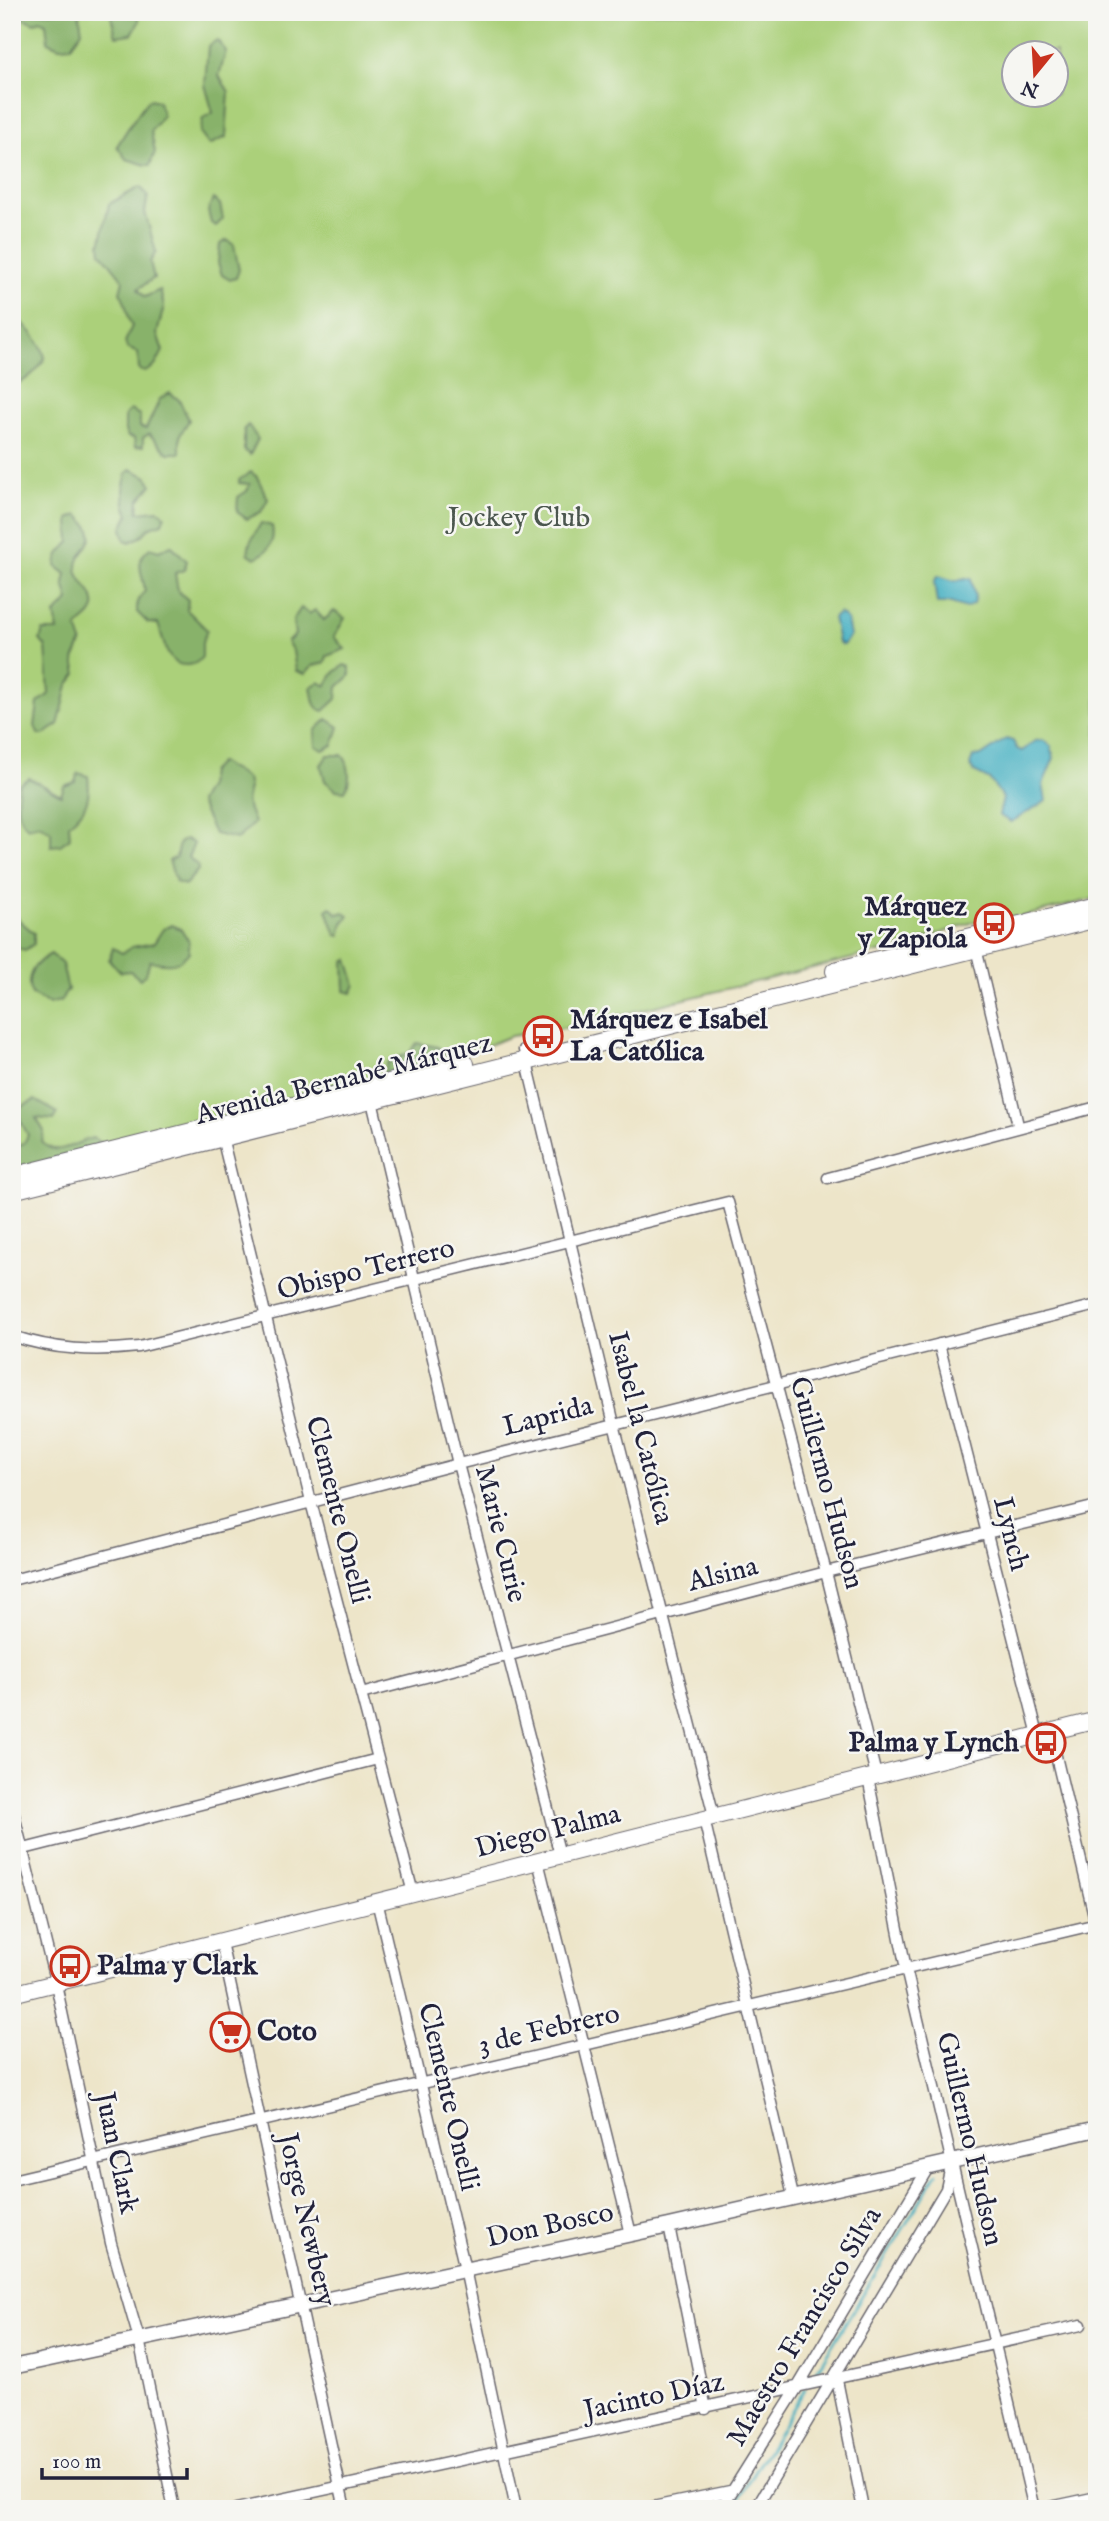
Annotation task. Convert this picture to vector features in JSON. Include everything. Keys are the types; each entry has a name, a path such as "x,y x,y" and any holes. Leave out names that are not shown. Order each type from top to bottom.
{"main road":[{"name":"Avenida Bernabé Márquez","path":"975,943 1097,905"},
{"name":"Avenida Bernabé Márquez","path":"12,1177 526,1055 975,943 1097,918"},
{"name":"Avenida Bernabé Márquez","path":"12,1190 372,1101 526,1055"},
{"name":"Diego Palma","path":"12,1994 1097,1720"}],"street":[{"path":"975,943 1018,1125"},
{"name":"Isabel la Católica","path":"526,1055 573,1242 614,1424 663,1614 709,1818 746,2007 793,2196"},
{"name":"Marie Curie","path":"372,1101 458,1464 560,1856"},
{"path":"828,1178 1018,1125 1097,1107"},
{"name":"Clemente Onelli","path":"222,1138 265,1318 413,1893"},
{"name":"Obispo Terrero","path":"12,1336 69,1350 97,1352 139,1347 414,1282 728,1202"},
{"name":"Guillermo Hudson","path":"728,1202 826,1572 872,1776 906,1969 1034,2509"},
{"name":"Laprida","path":"12,1580 614,1424 1097,1305"},
{"name":"Lynch","path":"939,1344 987,1534 1096,1926"},
{"name":"Alsina","path":"361,1694 826,1572 1097,1506"},
{"path":"18,1851 378,1759"},
{"name":"Juan Clark","path":"12,1807 18,1851 56,1984 111,2243 139,2339 174,2509"},
{"path":"538,1861 631,2234"},
{"name":"Clemente Onelli","path":"377,1901 465,2269 516,2509"},
{"name":"3 de Febrero","path":"12,2180 1096,1926"},
{"name":"Jorge Newbery","path":"221,1942 345,2509"},
{"name":"Don Bosco","path":"12,2367 669,2227 793,2196 1097,2129"},
{"name":"Maestro Francisco Silva","path":"755,2509 946,2189 952,2163"},
{"name":"Maestro Francisco Silva","path":"720,2509 801,2387 928,2168"},
{"path":"669,2227 706,2409"},
{"name":"Jacinto Díaz","path":"236,2509 706,2409 1081,2325"},
{"path":"830,2381 863,2509"},
{"path":"643,2509 730,2491"},
{"path":"1041,2509 1097,2497"}],"green space":[{"name":"Jockey Club","path":"12,12 1097,12 1097,898 1020,917 979,920 907,945 570,1027 511,1036 445,1062 12,1171"},
{"path":"12,12 79,12 82,31 71,46 59,47 48,42 46,23 40,20 34,23 23,18 18,29 12,32"},
{"path":"110,12 139,12 139,22 132,34 116,36"},
{"path":"217,40 226,51 219,76 229,92 226,137 209,145 200,133 203,118 213,113 205,85 208,46"},
{"path":"150,99 158,101 163,115 151,131 155,152 150,165 146,165 126,159 117,146"},
{"path":"140,187 148,195 145,212 156,252 150,262 154,278 138,289 145,297 160,290 164,306 157,334 163,351 155,366 145,372 139,370 138,353 127,348 125,342 132,326 120,292 123,280 101,252 100,245 109,204"},
{"path":"213,199 220,204 223,219 216,226 211,223 208,211"},
{"path":"227,240 234,245 239,270 236,278 230,280 222,275 218,263 220,244"},
{"path":"12,318 32,333 45,357 32,375 12,385"},
{"path":"170,393 179,400 189,420 180,435 180,453 168,453 149,434 143,438 143,446 135,447 134,438 128,437 125,431 125,415 130,410 140,415 140,427 146,429 160,399"},
{"path":"248,425 258,439 250,455 244,450 244,429"},
{"path":"131,469 147,477 152,485 139,500 138,512 158,510 165,515 162,523 150,527 141,537 130,542 125,540 122,528 129,514 124,490"},
{"path":"251,472 257,477 268,499 261,512 247,519 237,512 238,497 247,491 250,484 239,483 239,480"},
{"path":"78,515 87,524 91,538 77,568 80,578 93,597 94,608 77,628 82,642 74,660 77,674 68,685 58,725 43,735 38,734 35,726 38,703 49,694 46,647 40,640 43,631 58,631 55,614 69,601 64,583 66,574 56,566 59,555 70,542 69,519"},
{"path":"261,523 272,526 273,536 267,549 255,558 248,553 250,542"},
{"path":"171,545 187,561 184,570 175,573 178,591 188,600 187,610 207,630 202,643 202,657 188,665 174,662 167,651 158,624 148,623 137,612 137,602 145,591 140,568 142,558 150,548 159,551"},
{"path":"301,608 309,614 315,610 324,620 334,611 345,618 334,637 345,649 327,656 325,663 312,666 305,674 296,671 293,651 287,642 295,635 293,620"},
{"path":"344,665 350,667 350,676 338,687 337,699 324,711 320,710 315,705 311,687 319,682 326,686 334,673"},
{"path":"327,719 339,727 333,745 323,750 316,746 315,731"},
{"path":"328,755 342,755 347,763 349,777 345,791 336,790 325,781 321,765"},
{"path":"220,762 247,779 249,788 246,802 254,823 237,839 214,834 199,802 208,786 210,772"},
{"path":"78,773 88,776 89,791 86,803 80,814 69,824 70,838 60,845 51,846 51,831 39,824 28,827 20,817 19,784 29,778 61,795 64,786 75,782"},
{"path":"186,839 194,844 188,857 198,866 198,870 185,885 176,882 169,861 176,857 179,843"},
{"path":"330,907 338,914 344,912 349,916 343,923 340,936 336,935 327,910"},
{"path":"12,909 20,921 34,933 34,944 25,950 14,947"},
{"path":"172,925 181,929 189,941 189,952 180,960 171,963 150,961 146,974 140,979 130,971 121,972 109,960 113,948 122,953 132,947 154,943 163,929"},
{"path":"51,954 62,964 68,990 60,1001 49,1004 32,995 29,982 32,971 40,961"},
{"path":"348,959 356,985 352,993 345,991 344,961"},
{"path":"417,1043 438,1047 450,1059 384,1076 387,1063 409,1053"},
{"path":"35,1100 58,1113 54,1120 36,1118 44,1131 42,1142 48,1147 66,1148 93,1138 104,1145 12,1171 12,1150 24,1143 28,1135 20,1120 19,1108"}],"water":[{"path":"938,576 955,581 971,578 975,597 973,604 966,608 951,603 937,603 934,582"},
{"path":"839,613 847,620 850,636 843,645 838,642 833,618"},
{"path":"1006,739 1013,741 1017,749 1022,751 1035,741 1043,740 1051,746 1054,758 1043,784 1046,801 1011,822 999,815 1003,798 990,780 974,772 970,765 973,757 981,756"}],"waterway":[{"path":"811,2380 937,2173"},
{"path":"733,2509 805,2389"}],"place":[{"name":"Márquez y Zapiola","path":"994,923"},
{"name":"Márquez e Isabel La Católica","path":"543,1036"},
{"name":"Palma y Lynch","path":"1046,1743"},
{"name":"Palma y Clark","path":"70,1966"},
{"name":"Coto","path":"230,2032"}]}
